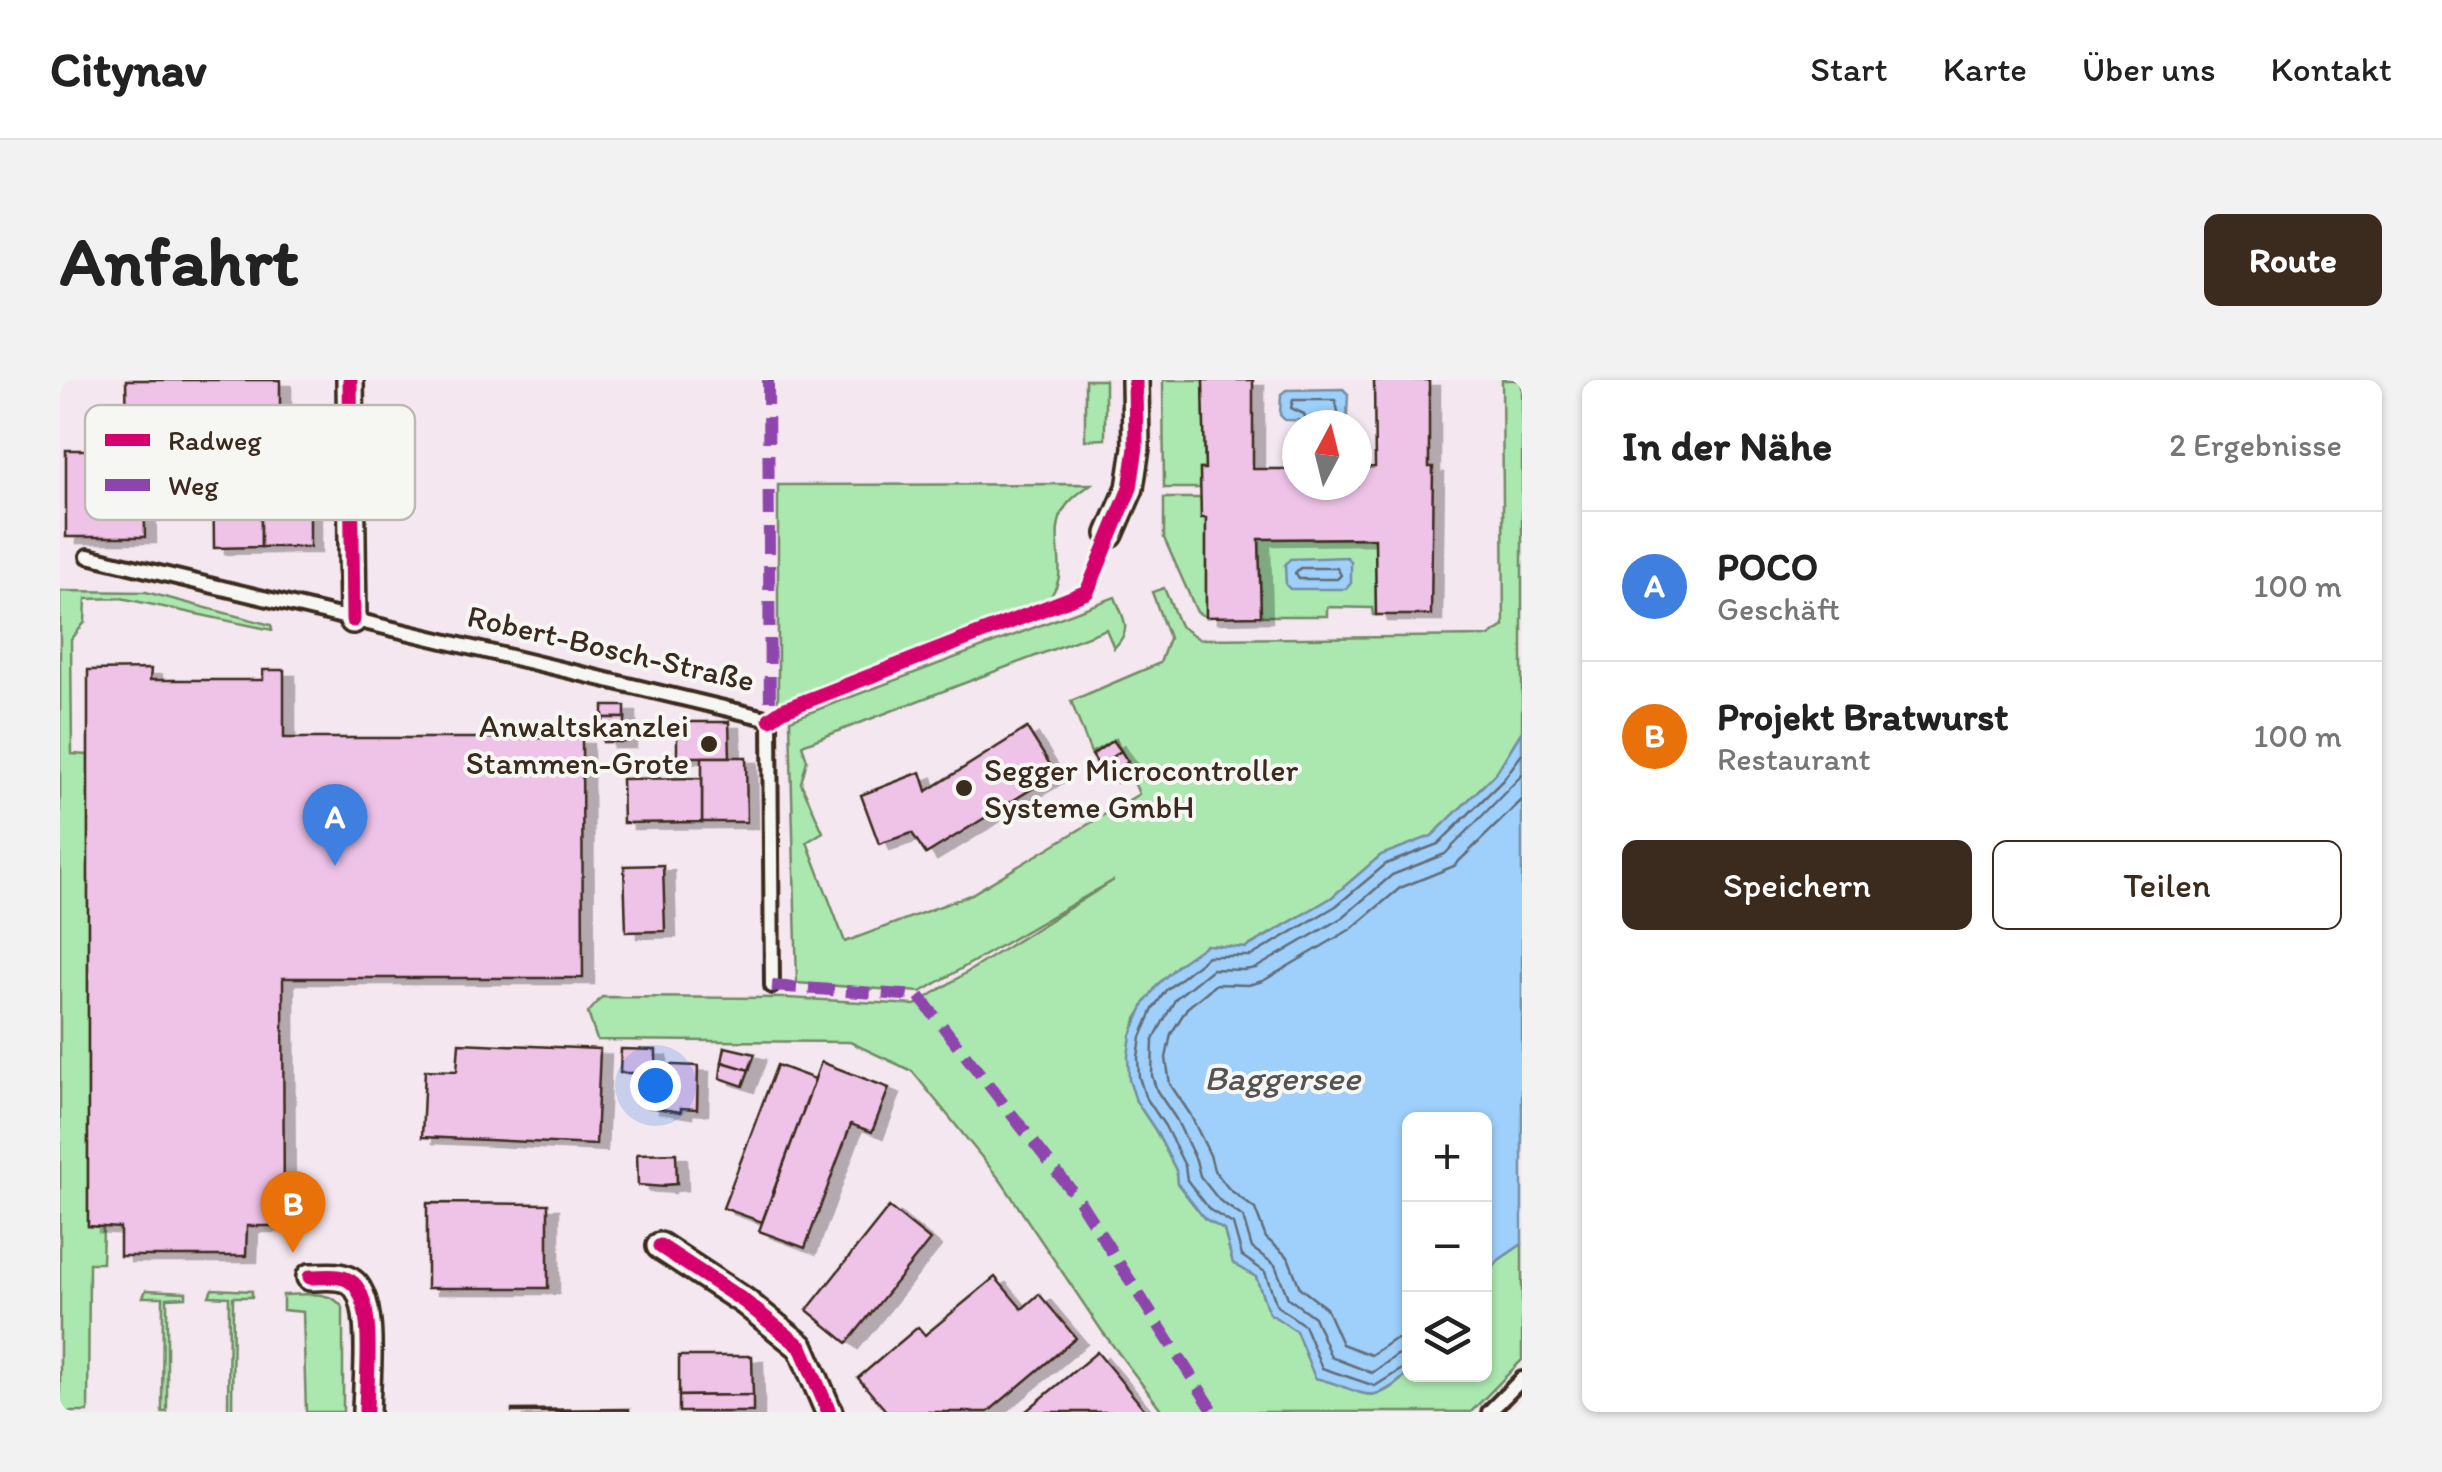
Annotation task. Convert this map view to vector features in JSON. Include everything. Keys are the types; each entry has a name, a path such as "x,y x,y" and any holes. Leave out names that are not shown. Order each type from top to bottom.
{"street":[{"path":"350,380 350,405"},
{"path":"1110,534 1130,488 1136,448 1135,380"},
{"path":"352,520 353,620"},
{"path":"660,1246 744,1300 801,1347 829,1412"},
{"path":"310,1276 342,1277 355,1283 367,1305 366,1412"}],"lane":[{"name":"Robert-Bosch-Straße","path":"88,556 770,719 772,986"},
{"path":"1489,1412 1522,1379"}],"green space":[{"path":"1085,380 1105,380 1105,439 1085,440"},
{"path":"1163,380 1203,380 1205,469 1200,469 1200,488 1164,488"},
{"path":"1502,380 1522,380 1522,731 1496,773 1432,836 1381,855 1331,898 1245,948 1206,945 1158,984 1136,1019 1128,1056 1136,1101 1176,1170 1177,1183 1204,1218 1224,1230 1233,1263 1256,1277 1269,1313 1296,1330 1316,1378 1366,1394 1384,1391 1402,1378 1402,1382 1492,1382 1492,1269 1522,1244 1522,1360 1471,1412 1163,1412 1102,1331 1001,1181 912,1071 850,1042 597,1040 588,1013 602,997 787,998 915,1005 1114,880 921,992 797,983 790,720 1115,597 1124,618 1125,630 1114,648 1106,629 802,745 807,760 801,783 823,832 807,842 845,942 970,895 1139,794 1116,739 1091,753 1071,701 1160,663 1169,638 1152,592 1164,588 1180,626 1199,639 1489,636 1504,626"},
{"path":"1091,484 1068,503 1060,519 1058,581 1043,604 778,704 778,485"},
{"path":"1164,498 1201,498 1201,517 1206,518 1206,617 1197,612 1164,538"},
{"path":"1375,538 1376,615 1372,608 1327,607 1327,616 1261,616 1259,539"},
{"path":"60,591 146,592 271,625 272,630 121,598 86,599 85,622 71,640 72,754 88,755 88,1226 103,1227 102,1263 89,1263 88,1412 60,1412"},
{"path":"212,1289 252,1291 252,1297 233,1297 232,1412 228,1412 229,1297 209,1296"},
{"path":"146,1290 186,1292 186,1297 167,1298 167,1412 162,1412 163,1297 143,1297"},
{"path":"283,1295 324,1296 343,1308 343,1412 306,1412 303,1312 283,1310"}],"water":[{"path":"1343,389 1348,394 1347,410 1282,410 1282,417 1281,394 1286,390"},
{"path":"1347,557 1351,562 1351,583 1346,589 1290,589 1286,585 1285,565 1290,559"},
{"name":"Baggersee","path":"1522,731 1522,1244 1492,1269 1492,1112 1402,1112 1402,1378 1384,1391 1364,1394 1315,1378 1296,1331 1269,1313 1256,1277 1233,1263 1224,1230 1204,1218 1177,1183 1176,1170 1136,1101 1129,1080 1131,1035 1144,1004 1179,964 1206,945 1246,948 1331,898 1381,855 1432,836 1496,773"}],"building":[{"path":"126,380 280,380 280,405 126,405"},
{"path":"1203,380 1253,380 1253,469 1282,469 1282,500 1372,500 1374,380 1429,380 1429,467 1433,467 1431,615 1376,615 1375,538 1259,539 1261,616 1206,617 1206,518 1201,518 1200,469 1205,469"},
{"path":"66,450 85,450 85,520 145,520 145,537 66,537"},
{"path":"214,520 261,520 261,547 214,548"},
{"path":"261,520 310,520 310,547 261,547"},
{"path":"151,669 150,680 263,680 263,670 284,670 284,738 582,738 583,978 283,978 284,1226 247,1226 246,1256 120,1256 120,1228 88,1226 88,670"},
{"path":"603,706 625,706 625,718 603,718"},
{"path":"603,718 625,718 625,730 603,730"},
{"path":"677,722 729,722 730,757 677,757"},
{"path":"1027,728 1056,774 926,854 912,833 879,844 861,795 921,772 927,791"},
{"path":"603,730 625,730 625,742 603,742"},
{"path":"1113,740 1121,751 1099,766 1092,755"},
{"path":"1121,751 1128,762 1106,777 1099,766"},
{"path":"702,757 746,757 747,822 702,822"},
{"path":"702,778 702,822 623,823 622,779"},
{"path":"663,865 665,931 626,932 624,866"},
{"path":"459,1043 600,1049 596,1145 422,1137 425,1070 457,1071"},
{"path":"725,1047 755,1054 749,1070 722,1062"},
{"path":"621,1049 656,1050 656,1064 650,1064 649,1073 620,1073"},
{"path":"722,1062 749,1070 743,1086 720,1078"},
{"path":"821,1062 889,1088 872,1132 851,1124 805,1248 759,1231"},
{"path":"650,1064 698,1066 697,1109 681,1108 681,1112 648,1107"},
{"path":"777,1065 815,1079 762,1222 723,1208"},
{"path":"676,1153 677,1184 638,1185 637,1154"},
{"path":"427,1203 548,1204 548,1288 427,1288"},
{"path":"889,1207 930,1240 847,1343 807,1310"},
{"path":"995,1277 1022,1309 1039,1294 1076,1338 988,1412 887,1412 858,1378 918,1327 925,1335"},
{"path":"1097,1352 1145,1410 1025,1412"},
{"path":"679,1356 752,1356 753,1395 679,1396"},
{"path":"753,1395 753,1412 679,1412 679,1396"},
{"path":"512,1410 629,1412 512,1412"}],"marked path":[{"path":"768,380 770,719"},
{"path":"772,986 919,996 1078,1199 1214,1412"}],"cycle path":[{"path":"350,380 350,405"},
{"path":"770,719 783,710 1087,592 1130,488 1136,448 1135,380"},
{"path":"352,520 353,620"},
{"path":"660,1246 744,1301 801,1347 829,1412"},
{"path":"310,1277 331,1276 350,1281 364,1304 366,1412"}],"place":[{"name":"Anwaltskanzlei Stammen-Grote","path":"709,744"},
{"name":"Segger Microcontroller Systeme GmbH","path":"964,788"},
{"name":"POCO","path":"335,866"},
{"name":"Projekt Bratwurst","path":"293,1253"}]}
